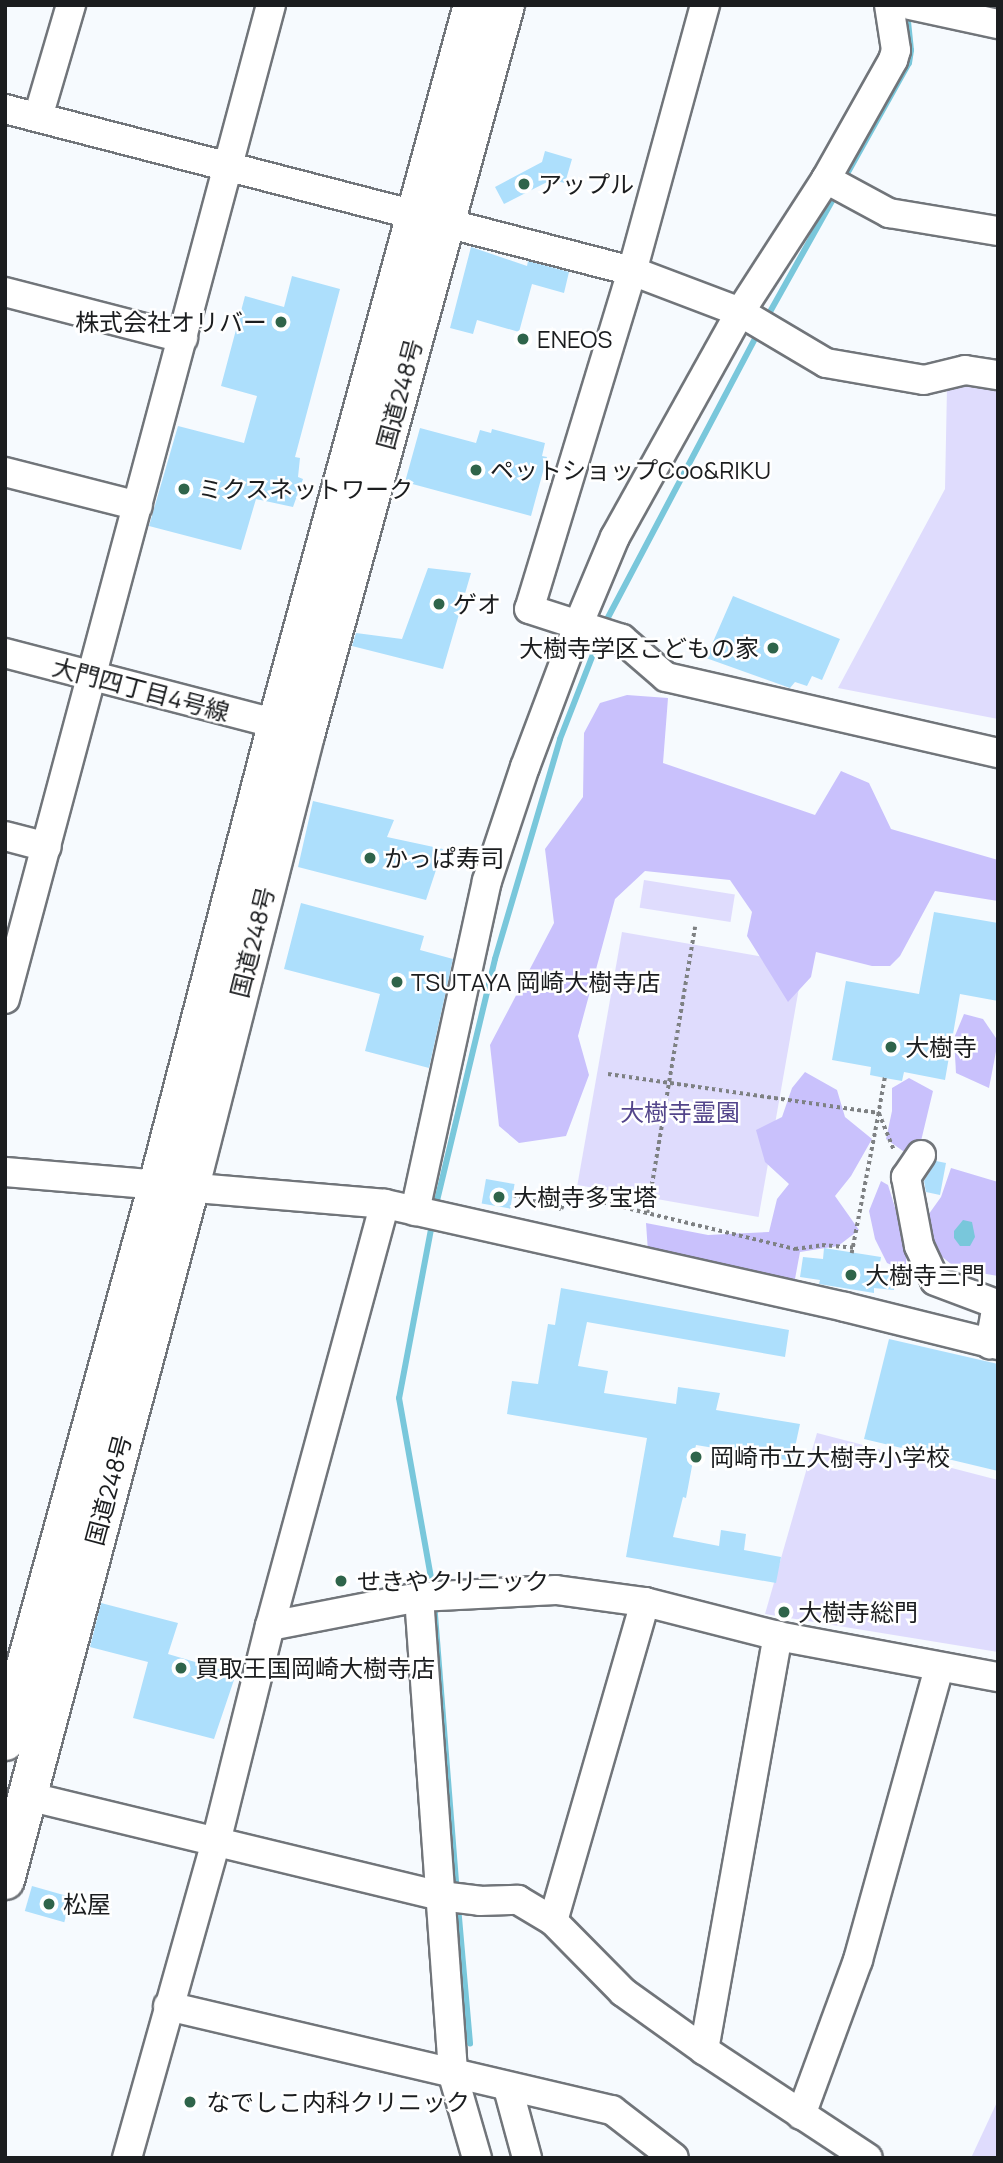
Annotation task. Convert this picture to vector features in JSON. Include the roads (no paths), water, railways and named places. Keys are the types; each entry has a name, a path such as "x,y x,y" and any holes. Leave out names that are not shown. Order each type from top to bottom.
{"highway":[{"name":"国道248号","path":"5,1741 173,1187 305,735 432,217 473,5"},
{"name":"国道248号","path":"5,1880 173,1187 277,724 432,217 505,5"}],"street":[{"path":"38,117 71,5"},
{"path":"5,998 271,5"},
{"path":"705,5 632,271 529,609 622,639 666,677 998,753"},
{"path":"415,1211 487,881 525,767 579,623 615,537 740,312 827,179 893,60 896,50 889,5"},
{"path":"917,7 998,24"},
{"path":"5,109 432,217 632,271 740,312 826,363 870,373 924,380 965,370 998,375"},
{"path":"827,179 889,213 998,231"},
{"path":"5,292 183,338"},
{"path":"5,471 138,506"},
{"name":"大門四丁目4号線","path":"5,653 277,724"},
{"path":"5,836 47,847"},
{"path":"5,1172 385,1205 845,1307 994,1344 997,1304 935,1281 919,1246 913,1166"},
{"path":"127,2158 216,1842 270,1626 385,1205"},
{"path":"270,1626 419,1597 464,1592 556,1590 645,1602 778,1636 998,1677"},
{"path":"419,1597 453,2075 477,2158"},
{"path":"553,1921 645,1602"},
{"path":"704,2050 778,1636"},
{"path":"801,2115 858,1960 939,1668"},
{"path":"27,1796 441,1896 480,1901 518,1900 553,1921 623,1992 704,2050 868,2158"},
{"path":"169,2006 508,2088 612,2110 674,2158"},
{"path":"508,2088 527,2158"}],"waterway":[{"path":"843,181 909,63 911,50 907,11"},
{"path":"766,319 836,194"},
{"path":"604,625 759,331"},
{"path":"435,1209 495,959 560,739 599,639"},
{"path":"432,1224 399,1398 433,1588"},
{"path":"434,1602 457,1892"},
{"path":"458,1906 470,2043"}],"place":[{"name":"アップル","path":"524,184"},
{"name":"株式会社オリバー","path":"281,322"},
{"name":"ENEOS","path":"523,339"},
{"name":"ペットショップCoo&RIKU","path":"476,470"},
{"name":"ミクスネットワーク","path":"184,489"},
{"name":"ゲオ","path":"439,604"},
{"name":"大樹寺学区こどもの家","path":"773,648"},
{"name":"かっぱ寿司","path":"370,858"},
{"name":"TSUTAYA 岡崎大樹寺店","path":"397,982"},
{"name":"大樹寺","path":"891,1047"},
{"name":"大樹寺多宝塔","path":"499,1197"},
{"name":"大樹寺三門","path":"851,1275"},
{"name":"岡崎市立大樹寺小学校","path":"696,1457"},
{"name":"せきやクリニック","path":"341,1581"},
{"name":"大樹寺総門","path":"784,1612"},
{"name":"買取王国岡崎大樹寺店","path":"181,1668"},
{"name":"松屋","path":"49,1904"},
{"name":"なでしこ内科クリニック","path":"190,2102"}],"park label":[{"name":"大樹寺霊園","path":"680,1112"}]}
